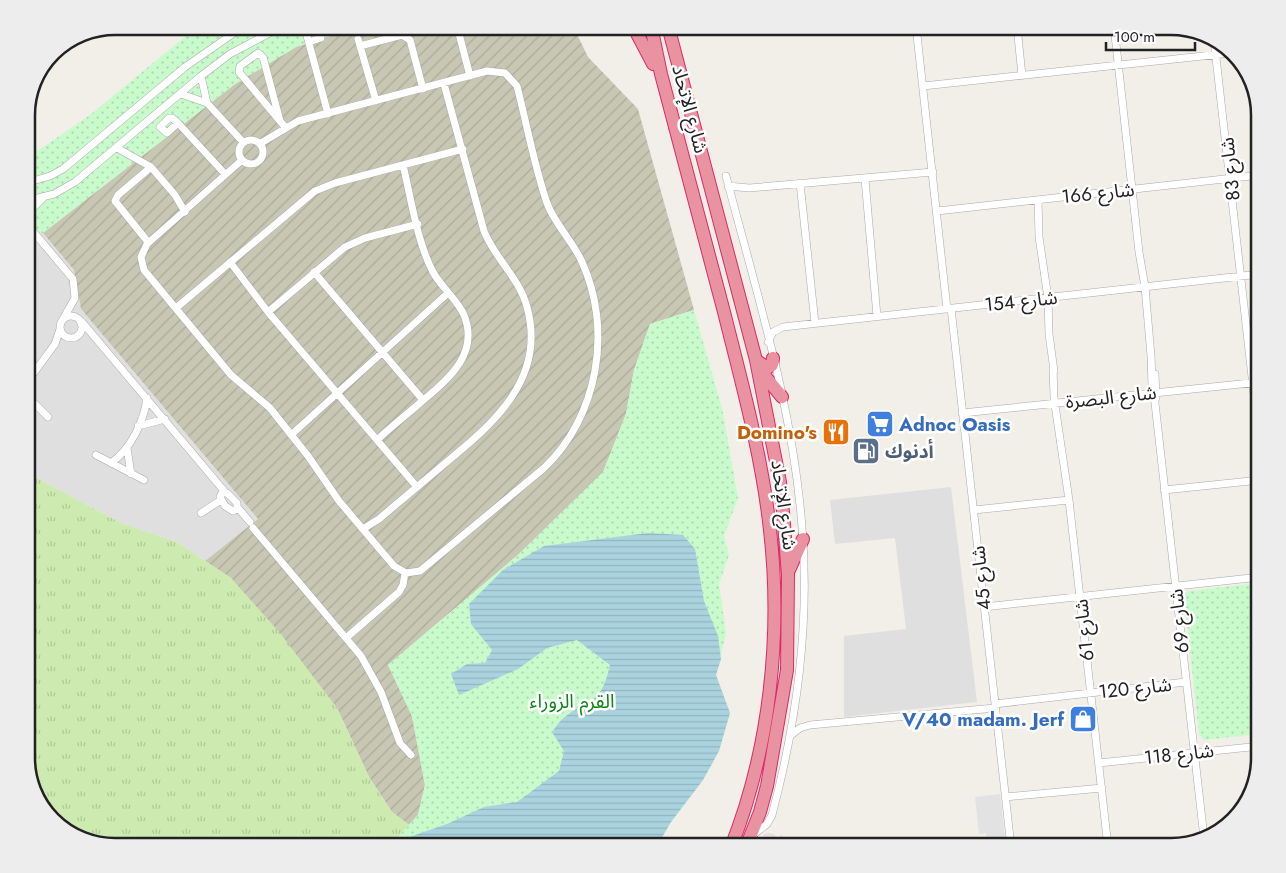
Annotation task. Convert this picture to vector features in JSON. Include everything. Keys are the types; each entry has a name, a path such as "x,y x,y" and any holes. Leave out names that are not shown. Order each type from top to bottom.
{"highway":[{"path":"638,35 654,66 661,74"},
{"name":"شارع الإتحاد","path":"653,35 661,74 748,404 767,504 773,555 774,630 767,701 755,769 734,838"},
{"name":"شارع الإتحاد","path":"670,35 757,363 780,482 788,575 787,670 768,786 749,838"},
{"path":"677,35 681,57 679,74"},
{"path":"757,363 767,368 772,365 773,358"},
{"path":"757,363 782,397"},
{"path":"788,575 792,559 803,540"}],"street":[{"path":"35,180 50,176 63,169 198,56 230,35"},
{"path":"35,199 44,197 75,182 201,76 230,54 266,35"},
{"path":"376,101 359,42 402,35 407,36 410,40 422,89"},
{"path":"459,35 470,76"},
{"name":"شارع 45","path":"917,35 974,510 1010,838"},
{"path":"1018,35 1022,76"},
{"name":"شارع 69","path":"1115,35 1203,831"},
{"path":"309,42 328,114"},
{"name":"شارع 83","path":"1215,49 1251,347"},
{"path":"258,54 263,57 282,124 239,72 240,66 258,54"},
{"path":"923,86 1223,54"},
{"path":"242,160 198,198 185,212 148,242 142,254 144,270 228,370 270,408 339,501 394,566 405,573 413,573 424,569 553,459 574,429 585,406 597,359 597,318 591,285 578,252 547,203 516,86 510,76 499,71 470,76 328,114 282,124 261,143"},
{"path":"201,76 207,103"},
{"path":"363,529 379,519 474,440 502,411 520,384 529,356 530,327 524,299 516,282 487,238 444,84"},
{"path":"181,94 207,103 243,142"},
{"path":"178,123 225,174"},
{"path":"249,139 261,143 264,149 260,161 254,164 242,160 239,148 243,142 249,139"},
{"path":"116,148 151,167 175,195 185,212"},
{"path":"176,308 315,191 335,182 463,149"},
{"path":"377,440 448,380 466,352 468,334 466,322 458,306 429,264 403,165"},
{"path":"148,242 115,201 116,196 151,167"},
{"path":"728,186 749,188 933,172"},
{"path":"726,176 782,397 788,426 803,540 803,627 795,713 771,818 764,828 753,838"},
{"name":"شارع 166","path":"937,211 1251,176"},
{"path":"865,179 877,316"},
{"path":"800,184 815,323"},
{"path":"732,201 741,192 749,188"},
{"path":"35,206 44,197"},
{"name":"شارع 61","path":"1036,200 1049,334 1070,500 1107,838"},
{"path":"268,312 336,254 354,242 418,224"},
{"path":"35,233 70,275 75,288 73,302 63,319 55,344 35,369"},
{"path":"230,262 268,312 417,487"},
{"path":"314,272 423,400"},
{"name":"شارع 154","path":"783,327 1251,275"},
{"path":"291,435 448,293"},
{"path":"73,302 80,320 81,332 78,336"},
{"path":"63,319 70,315 80,320 99,341 225,492 237,503 238,508 251,525 346,638 373,676 400,742 411,755"},
{"path":"763,318 783,327"},
{"path":"768,342 773,332 783,327"},
{"path":"60,329 68,337"},
{"path":"55,344 68,337 78,336 99,341"},
{"name":"شارع البصرة","path":"962,413 1251,383"},
{"path":"110,463 127,448 145,413 147,398"},
{"path":"35,403 48,417"},
{"path":"138,426 165,419"},
{"path":"127,448 131,474"},
{"path":"96,455 144,480"},
{"path":"1164,490 1251,481"},
{"path":"225,492 220,494 220,500 230,510 235,511 238,508"},
{"path":"201,513 220,500"},
{"path":"974,510 1070,500"},
{"path":"346,638 398,592 403,585 405,573"},
{"path":"984,607 1251,578"},
{"name":"شارع 120","path":"791,735 800,728 810,725 995,706 1186,682"},
{"path":"795,713 801,721 810,725"},
{"name":"شارع 118","path":"1099,763 1251,747"},
{"path":"1005,797 1102,788"}],"shaded area":[{"path":"333,35 577,35 588,57 638,109 694,310 650,324 634,370 626,414 603,472 519,554 388,665 412,716 425,785 418,815 409,825 392,812 369,777 337,708 231,578 205,561 258,519 81,309 74,270 43,233 235,84 296,47"},
{"path":"43,233 74,270 81,309 258,519 205,561 177,542 121,523 35,477 35,239"},
{"path":"951,487 977,702 844,717 844,636 906,629 895,538 835,544 830,500"},
{"path":"1000,794 1005,837 986,838 986,833 979,834 975,797"},
{"path":"764,834 774,834 777,838 762,838"}],"green space":[{"path":"187,35 333,35 296,47 235,84 35,239 35,150 39,150 90,115"},
{"name":"القرم الزوراء","path":"694,310 722,408 738,498 724,536 729,555 719,584 726,633 716,675 730,713 719,751 703,780 671,822 662,838 397,838 418,815 425,785 412,716 388,665 519,554 603,472 626,414 634,370 650,324"},
{"path":"35,477 121,523 177,542 231,578 280,633 337,708 369,777 392,812 409,825 397,838 115,838 89,834 62,818 46,798 39,784 35,763"},
{"path":"1251,584 1251,735 1204,740 1199,734 1184,594 1188,591"}],"water":[{"path":"648,533 683,535 695,549 704,601 718,636 721,659 716,675 730,713 719,751 703,780 671,822 662,838 407,838 447,824 484,807 517,802 559,771 564,751 552,732 563,718 594,698 603,687 610,665 577,640 547,648 518,669 459,695 451,674 467,664 485,663 492,650 471,624 469,604 503,570 544,546"}],"place":[{"name":"Adnoc Oasis","path":"880,424"},
{"name":"Domino's","path":"836,432"},
{"name":"أدنوك","path":"866,451"},
{"name":"V/40 madam. Jerf","path":"1083,719"}]}
